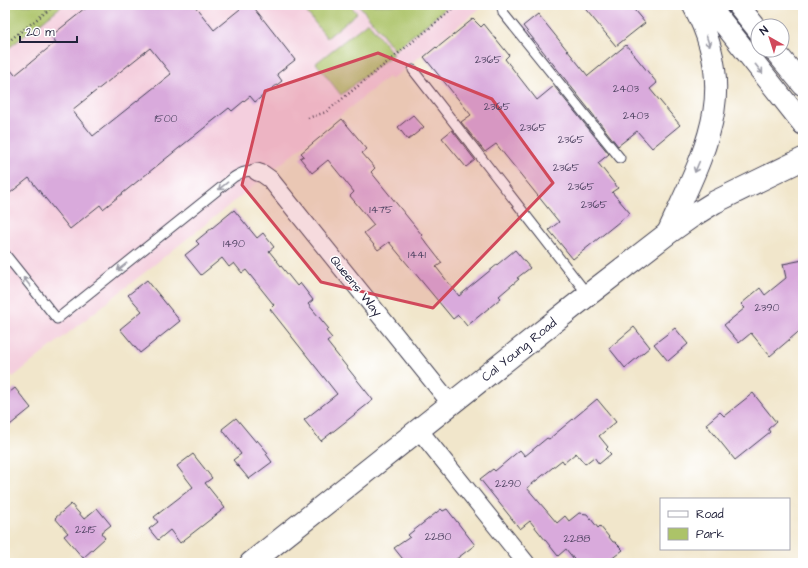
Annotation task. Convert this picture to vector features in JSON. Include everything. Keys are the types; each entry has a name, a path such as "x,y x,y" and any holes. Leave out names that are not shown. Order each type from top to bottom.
{"main road":[{"name":"Cal Young Road","path":"251,563 666,234 715,202 803,159"}],"street":[{"path":"666,234 698,164 714,114 716,89 715,66 709,41 693,5"},
{"path":"709,5 803,124"},
{"path":"738,5 750,20"},
{"path":"781,58 803,85"},
{"name":"Queens Way","path":"257,172 270,179 451,404"},
{"path":"419,430 526,563"}],"lane":[{"path":"504,5 502,8 503,13 620,158"},
{"path":"413,70 588,295"},
{"path":"5,254 57,319 234,177 248,171 257,172"}],"path":[{"path":"5,44 55,5"},
{"path":"308,118 326,112 458,5"}],"highlighted area":[{"path":"378,53 492,99 553,183 433,308 321,282 242,185 265,91"}],"shaded area":[{"path":"63,5 484,5 391,80 388,77 13,377 5,367 5,51"}],"green space":[{"path":"5,5 63,5 5,51"},
{"path":"301,5 350,5 357,13 327,38"},
{"path":"359,5 450,5 395,50"},
{"path":"368,22 393,54 341,95 316,63"}],"building":[{"path":"90,5 194,5 214,30 245,5 252,5 295,60 277,74 282,81 255,102 250,96 232,111 229,108 103,209 100,205 70,229 29,178 5,197 5,63 15,75 56,42 51,36","holes":["150,48 171,74 93,136 72,110"]},
{"path":"582,5 630,5 645,23 616,46"},
{"path":"538,14 588,76 626,45 657,83 650,89 680,125 652,148 637,131 618,146 523,26"},
{"path":"473,19 481,27 484,24 509,55 505,59 537,100 554,86 609,154 598,163 618,188 612,192 630,213 573,259 549,230 559,222 496,144 485,152 461,122 471,115 424,57"},
{"path":"413,115 424,127 408,140 398,127"},
{"path":"342,119 367,149 362,153 375,168 371,172 422,235 421,236 442,263 436,267 459,296 515,250 530,268 517,278 519,279 499,296 501,298 467,326 458,315 453,319 389,242 378,250 364,233 374,225 350,196 354,192 328,160 312,173 300,158 304,156 301,153"},
{"path":"452,130 475,160 466,167 442,138"},
{"path":"234,210 257,238 263,233 274,247 269,251 297,286 300,283 313,300 308,304 329,329 326,331 332,338 327,342 373,400 321,441 304,420 337,394 270,309 274,305 246,270 242,273 234,263 229,267 222,258 201,275 185,255 199,244 196,241"},
{"path":"803,260 803,328 770,356 751,333 739,343 724,325 745,308 741,304 760,288 765,295 786,278 783,264"},
{"path":"147,280 180,321 140,353 120,329 142,311 128,295"},
{"path":"634,327 650,347 625,368 609,348"},
{"path":"675,328 688,344 668,361 654,344"},
{"path":"15,388 31,408 5,429 5,396"},
{"path":"753,393 776,422 768,429 770,432 735,460 706,424 720,412 724,416"},
{"path":"597,399 616,422 599,436 608,447 606,449 611,454 599,464 594,457 585,464 576,453 564,463 562,460 527,488 557,523 565,516 569,521 579,513 587,514 598,528 600,526 613,542 615,542 623,550 606,563 577,563 566,549 558,556 530,521 520,529 480,479 493,469 495,471 520,450 525,456 547,438 549,439"},
{"path":"236,418 256,442 257,440 268,453 266,454 272,462 249,479 233,460 241,454 222,429"},
{"path":"193,454 212,478 205,483 225,508 180,543 170,530 158,540 149,529 158,522 154,517 193,487 177,466"},
{"path":"71,504 84,519 97,508 111,525 101,533 105,538 83,558 64,536 68,533 55,518"},
{"path":"441,509 443,511 447,509 475,545 451,563 406,563 394,548 410,537 408,535"}]}
